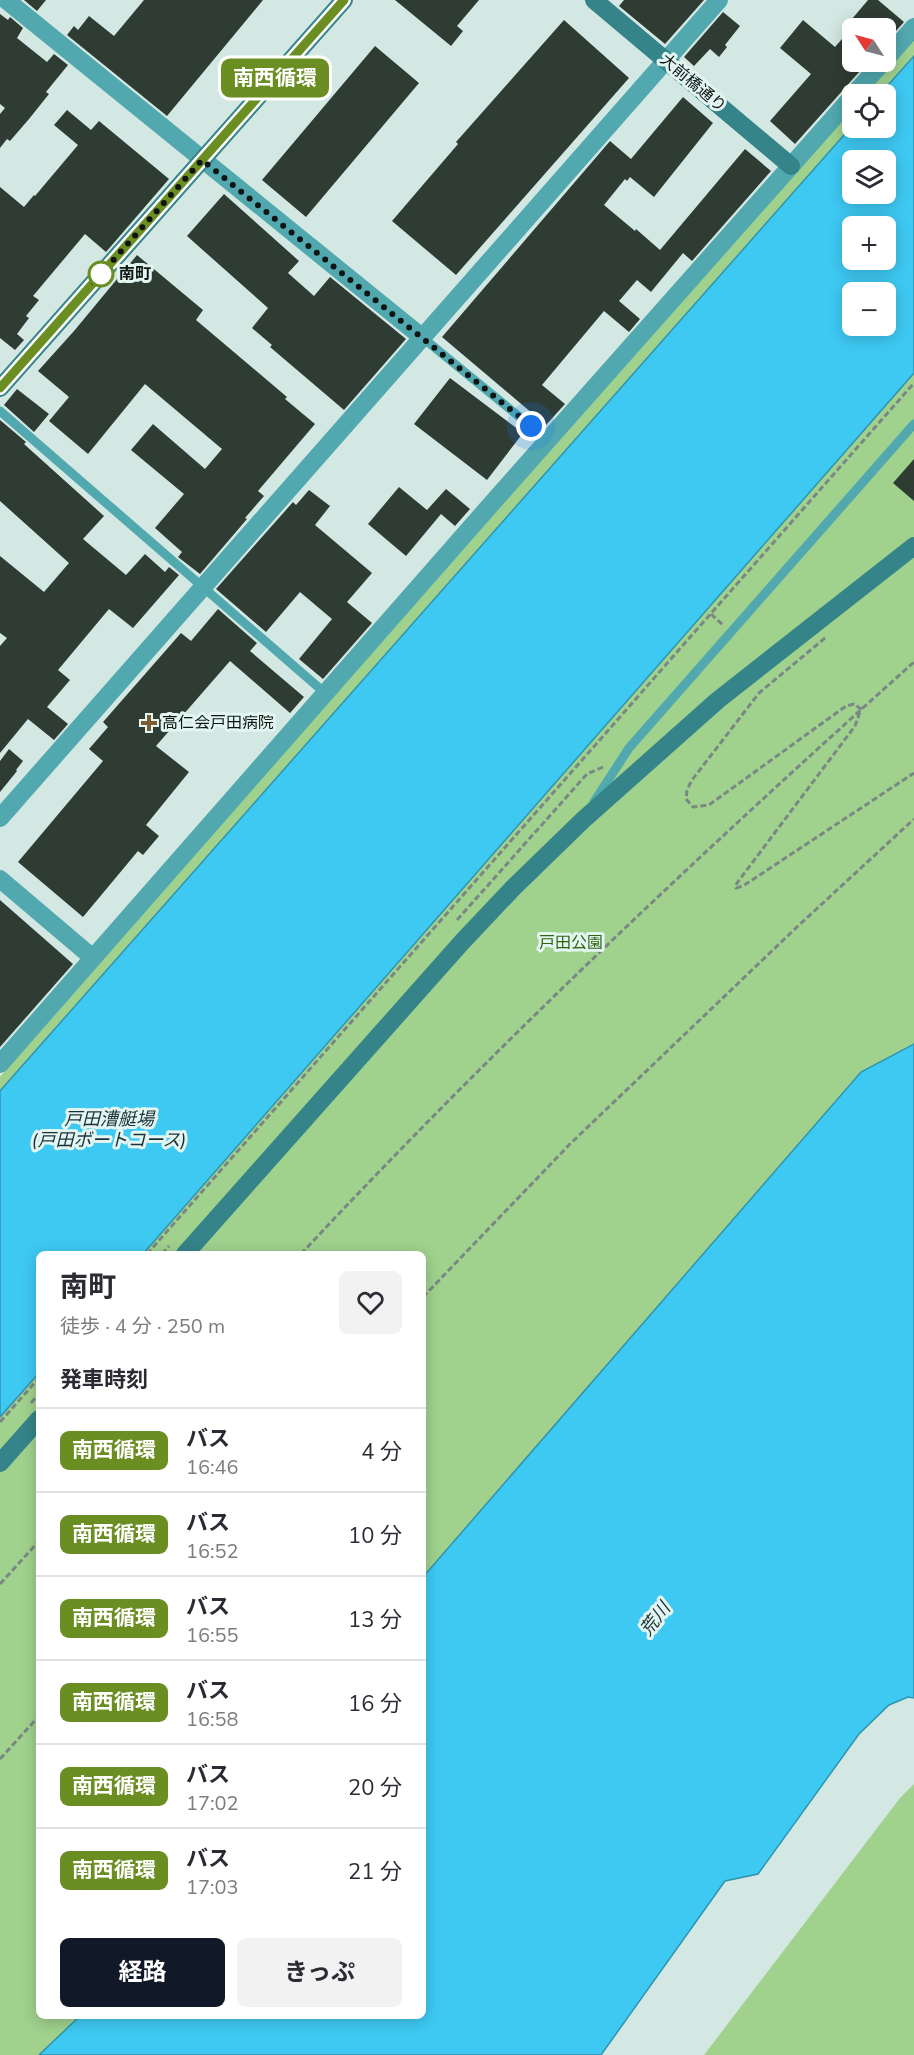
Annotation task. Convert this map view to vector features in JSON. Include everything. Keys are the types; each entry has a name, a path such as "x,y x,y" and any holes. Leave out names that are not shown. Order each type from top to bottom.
{"street":[{"path":"6,0 423,338"},
{"path":"0,388 344,0"},
{"name":"大前橋通り","path":"594,0 791,166"},
{"path":"0,818 719,0"},
{"path":"896,47 914,27"},
{"path":"864,84 874,72"},
{"path":"0,1064 842,108"},
{"path":"188,1251 462,942 513,888 583,820 718,700 914,546"},
{"path":"0,879 93,958"},
{"path":"0,1463 36,1422"}],"lane":[{"path":"423,338 549,441"},
{"path":"0,411 325,693"},
{"path":"583,820 629,748 914,424"}],"path":[{"path":"150,1251 914,382"},
{"path":"711,614 726,628"},
{"path":"825,616 826,637 752,700 692,780 686,799 693,807 709,805 846,706 854,704 861,709"},
{"path":"304,1251 408,1141 552,999 676,881 914,662"},
{"path":"861,709 855,726 737,883 736,888 743,886 914,773"},
{"path":"426,1294 578,1136 914,819"},
{"path":"0,1422 36,1380"},
{"path":"0,1584 36,1544"},
{"path":"0,1759 36,1719"}],"green space":[{"name":"戸田公園","path":"914,28 914,1351 426,1915 426,1251 36,1251 36,2019 345,2019 316,2055 0,2055 0,1077 842,110 842,138 896,138 896,84 865,84 875,72 896,72 896,48"},
{"path":"914,1784 914,2055 704,2055 900,1798"}],"water":[{"name":"戸田漕艇場 (戸田ボートコース)","path":"914,56 914,373 146,1251 36,1251 36,1376 0,1417 0,1091 842,137 896,138 896,84 889,84"},
{"name":"荒川","path":"914,1044 914,1698 908,1697 889,1705 859,1734 758,1874 725,1881 601,2055 39,2055 77,2019 426,2019 426,1574 861,1072"}],"building":[{"path":"24,0 46,0 37,11"},
{"path":"144,0 263,0 167,116 67,35 74,26 78,30 89,16 114,36"},
{"path":"395,0 479,0 457,26 463,31 451,46"},
{"path":"624,0 704,0 665,44 619,6"},
{"path":"868,0 878,0 904,22 896,31 896,18 853,18"},
{"path":"723,12 740,26 719,57 710,49 694,66 684,57"},
{"path":"0,14 8,20 10,17 23,28 17,38 47,62 54,54 68,65 46,92 49,94 29,119 10,141 7,139 0,148 0,114 5,108 0,104"},
{"path":"564,20 629,78 456,275 392,221 458,144 456,142"},
{"path":"803,20 835,47 842,39 842,72 859,72 848,84 842,84 842,91 795,144 770,121 811,74 780,48"},
{"path":"375,46 419,83 306,217 262,180"},
{"path":"683,97 713,123 654,197 630,177 627,181 625,179 604,205 660,250 745,149 771,171 692,261 683,253 651,292 637,280 619,301 640,319 629,332 604,311 542,385 565,404 546,425 442,337 610,141 631,159"},
{"path":"67,110 91,130 99,121 169,179 106,252 85,234 33,296 39,300 26,316 29,318 17,334 24,340 15,350 0,338 0,187 24,207 35,196 78,145 54,125"},
{"path":"224,194 299,261 288,273 314,296 330,277 406,339 344,410 270,347 272,345 252,328 268,308 187,236"},
{"path":"137,255 203,310 196,320 287,397 285,399 315,424 258,491 264,496 200,574 178,557 182,552 155,528 184,494 131,450 153,424 205,469 222,449 145,384 88,454 49,421 69,397 38,371"},
{"path":"450,378 523,433 487,480 414,424"},
{"path":"17,389 49,414 34,432 4,405"},
{"path":"0,420 104,516 83,539 126,575 145,554 165,572 169,567 179,575 133,628 109,609 58,670 70,680 47,707 68,724 54,740 28,719 0,753 0,646 7,638 0,633 0,556 44,592 69,563 0,501"},
{"path":"914,459 914,501 893,483"},
{"path":"399,487 427,510 446,489 470,509 455,526 441,514 406,556 368,524"},
{"path":"309,490 330,506 315,525 372,573 347,602 372,623 323,679 299,659 332,619 300,592 266,632 216,589 293,502 296,505"},
{"path":"218,609 257,643 250,651 304,697 290,713 230,661 156,746 189,772 146,825 159,836 143,855 138,851 83,917 18,862 103,761 89,749 108,727 103,722 181,633 191,641"},
{"path":"9,749 23,761 0,792 0,761"},
{"path":"0,900 73,964 0,1047"}],"bus line":[{"name":"南西循環","path":"0,388 344,0"}],"place":[{"name":"南町","path":"101,274"},
{"name":"高仁会戸田病院","path":"149,723"}],"route":[{"path":"101,274 93,283 202,160 531,426"}]}
